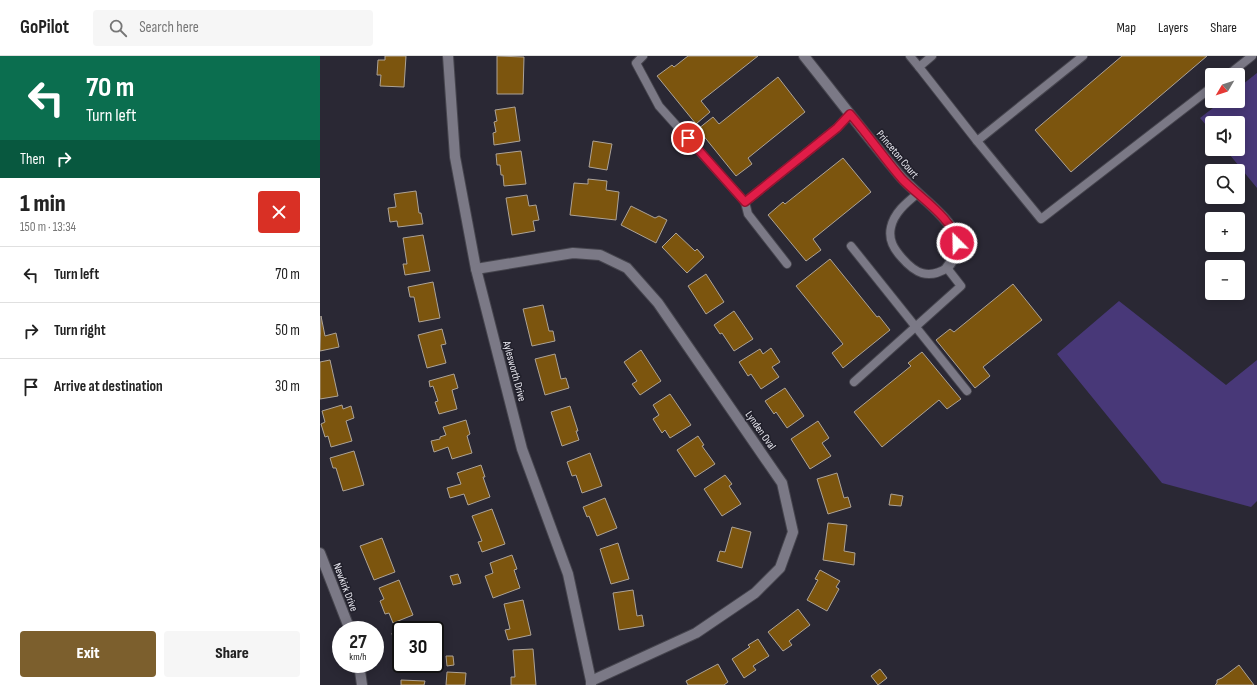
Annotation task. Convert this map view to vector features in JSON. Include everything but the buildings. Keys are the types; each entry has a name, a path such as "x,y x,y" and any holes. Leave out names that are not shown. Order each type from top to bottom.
{"street":[{"name":"Aylesworth Drive","path":"448,56 455,157 476,269 522,449 568,574 591,683"},
{"name":"Princeton Court","path":"804,56 902,178 951,227 957,243 956,255 947,268"},
{"name":"Lynden Oval","path":"476,269 573,253 600,255 627,268 658,303 782,483 793,532 780,568 755,593 696,633 591,683"},
{"name":"Newkirk Drive","path":"320,553 346,621"},
{"path":"360,673 362,685"}],"lane":[{"path":"643,56 636,63 659,106 745,202 748,214 787,264"},
{"path":"910,56 1041,219 1205,92"},
{"path":"919,67 932,56"},
{"path":"977,141 1083,56"},
{"path":"1237,68 1252,56"},
{"path":"745,202 837,128 850,114"},
{"path":"854,382 961,286 947,268 936,273 927,274 911,269 896,251 891,241 890,234 894,219 904,205 917,194"},
{"path":"851,246 967,391"}],"shaded area":[{"path":"1257,73 1257,188 1245,173 1245,164 1237,164 1231,156 1245,156 1245,116 1205,116 1205,124 1200,118 1213,108 1245,108 1245,82"},
{"path":"1119,301 1226,385 1257,360 1257,501 1251,507 1162,483 1057,354"}],"route":[{"path":"688,138 745,202 837,128 850,114 902,178 951,227 957,243"}]}
